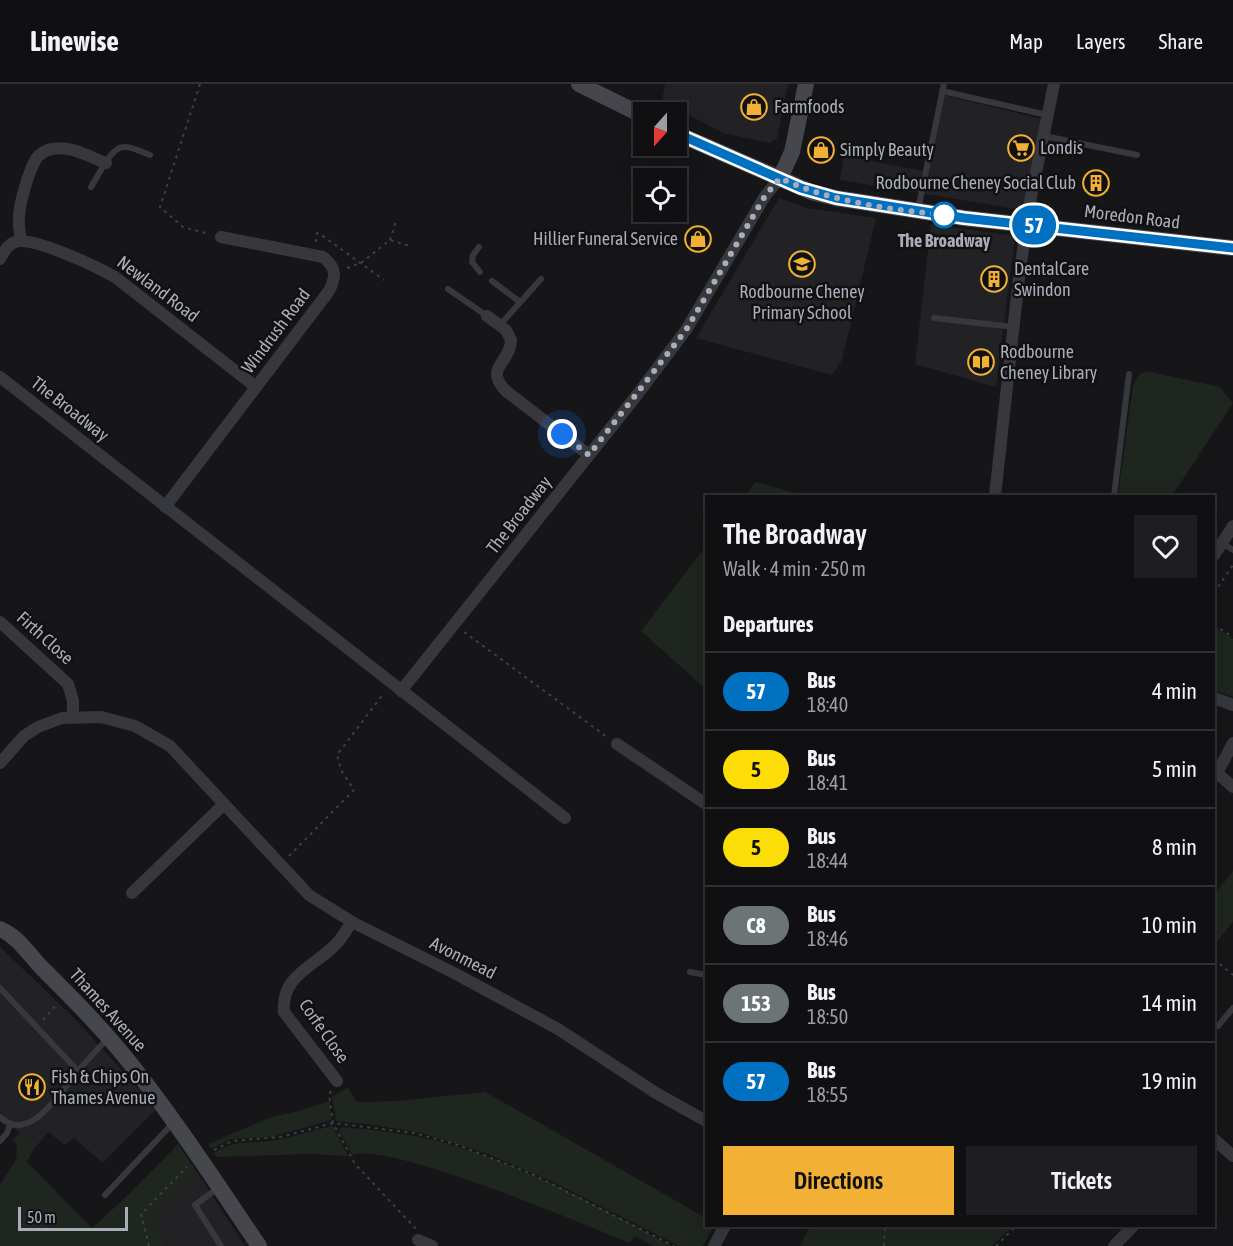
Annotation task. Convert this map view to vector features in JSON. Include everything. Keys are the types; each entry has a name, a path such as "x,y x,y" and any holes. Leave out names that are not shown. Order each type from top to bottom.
{"street":[{"path":"579,84 599,89 633,109"},
{"path":"780,178 792,152 806,84"},
{"path":"994,495 1027,224 1054,84"},
{"name":"Moredon Road","path":"687,138 811,192 826,196 917,212 1233,248"},
{"path":"0,259 9,245 21,241 19,214 32,170 41,154 50,149 62,148 106,163"},
{"name":"The Broadway","path":"396,687 455,625 686,330 765,196 780,178"},
{"path":"221,237 317,256 328,261 335,273"},
{"name":"Newland Road","path":"21,241 28,241 77,259 115,277 256,387"},
{"name":"Windrush Road","path":"165,507 328,291 335,279 335,273"},
{"path":"487,316 509,335 511,344 497,371 496,376 499,383 506,391 589,455"},
{"name":"The Broadway","path":"0,377 565,818"},
{"path":"1215,554 1228,546 1233,526"},
{"name":"Firth Close","path":"0,622 68,684 73,701 73,716"},
{"path":"1215,698 1233,705"},
{"name":"Avonmead","path":"0,763 24,736 62,717 101,717 135,726 153,735 170,746 309,895 351,922 456,974 558,1029 656,1093 705,1120"},
{"path":"1233,743 1215,775 1233,787"},
{"path":"617,744 705,803"},
{"path":"132,893 223,805"},
{"name":"Corfe Close","path":"336,1081 284,1012 283,1003 290,984 337,944 351,922"},
{"name":"Thames Avenue","path":"0,929 7,932 30,952 41,967 129,1061 259,1246"},
{"path":"1215,1140 1233,1156"},
{"path":"714,1246 724,1227"},
{"path":"1114,1246 1132,1227"},
{"path":"418,1240 432,1246"}],"lane":[{"path":"917,212 943,88 1048,115"},
{"path":"1044,136 1137,155"},
{"path":"91,187 114,151 125,147 150,155"},
{"path":"480,247 473,255 472,262 480,272"},
{"path":"500,325 541,279"},
{"path":"492,281 520,302"},
{"path":"448,290 487,316"},
{"path":"934,318 1014,327"},
{"path":"1114,495 1129,374"},
{"path":"690,972 705,975"},
{"path":"0,988 78,1071"},
{"path":"1218,1026 1233,1008"},
{"path":"0,1117 10,1125 22,1125 39,1116 56,1100 108,1038"},
{"path":"105,1195 174,1122"},
{"path":"0,1140 8,1133 10,1125"},
{"path":"219,1187 195,1205 221,1246"}],"path":[{"path":"200,84 160,207 183,227 221,237"},
{"path":"335,273 361,263 390,240 396,221"},
{"path":"390,240 410,246"},
{"path":"361,263 384,280"},
{"path":"1215,592 1233,565"},
{"path":"455,625 617,744"},
{"path":"1215,626 1233,637"},
{"path":"280,864 354,790 341,771 337,755 396,687"},
{"path":"1215,960 1233,975"},
{"path":"37,1026 67,993"},
{"path":"336,1081 329,1095 333,1123 355,1164 415,1226 418,1240"},
{"path":"210,1152 232,1141 280,1137 333,1123 414,1133 458,1145 532,1174 674,1246"},
{"path":"149,1246 141,1214 187,1167"},
{"path":"884,1246 885,1227"},
{"path":"996,1246 1015,1227"}],"shaded area":[{"path":"665,84 788,84 777,138 770,143 723,133 687,114 687,102 662,101"},
{"path":"943,95 1042,119 1023,210 840,180 844,156 929,172"},
{"name":"Rodbourne Cheney Primary School","path":"779,198 807,208 876,218 842,360 832,375 696,338"},
{"path":"931,224 1015,236 996,387 915,364"},
{"path":"1146,371 1220,387 1233,403 1173,495 1118,495 1133,386 1138,376"},
{"path":"756,482 802,495 746,495"},
{"path":"705,547 705,688 641,631"},
{"path":"1215,627 1233,639 1233,697 1215,690"},
{"path":"1233,871 1233,922 1215,944 1215,894"},
{"path":"0,947 74,1018 155,1110 103,1163 74,1138 65,1145 48,1132 34,1149 0,1112"},
{"path":"348,1088 357,1102 397,1101 485,1092 705,1217 705,1227 713,1227 703,1246 679,1246 551,1181 483,1152 421,1133 336,1121 332,1097"},
{"path":"330,1101 331,1120 272,1137 231,1139 211,1149 208,1144 271,1117"},
{"path":"333,1126 348,1156 310,1154 216,1157 214,1153 237,1143 277,1140"},
{"path":"342,1127 425,1138 466,1149 557,1186 671,1246 653,1246 635,1236 630,1243 445,1172 373,1154 352,1155 339,1130"},
{"path":"20,1134 34,1149 27,1162 92,1228 178,1144 197,1172 153,1217 168,1246 0,1246 0,1185 16,1160 17,1145 12,1140"},
{"path":"197,1172 245,1246 168,1246 153,1217"},
{"path":"810,1227 1012,1227 992,1246 800,1246"}],"bus line":[{"name":"57","path":"687,138 801,188 836,198 964,218 1233,248"}],"place":[{"name":"Farmfoods","path":"754,107"},
{"name":"Londis","path":"1021,148"},
{"name":"Simply Beauty","path":"821,150"},
{"name":"Rodbourne Cheney Social Club","path":"1096,183"},
{"name":"The Broadway","path":"944,215"},
{"name":"Hillier Funeral Service","path":"698,239"},
{"name":"Rodbourne Cheney Primary School","path":"802,264"},
{"name":"DentalCare Swindon","path":"994,279"},
{"name":"Rodbourne Cheney Library","path":"981,362"},
{"name":"Fish & Chips On Thames Avenue","path":"32,1087"}],"route":[{"path":"562,434 589,455 686,330 765,196 780,178 811,192 836,198 944,215"}]}
